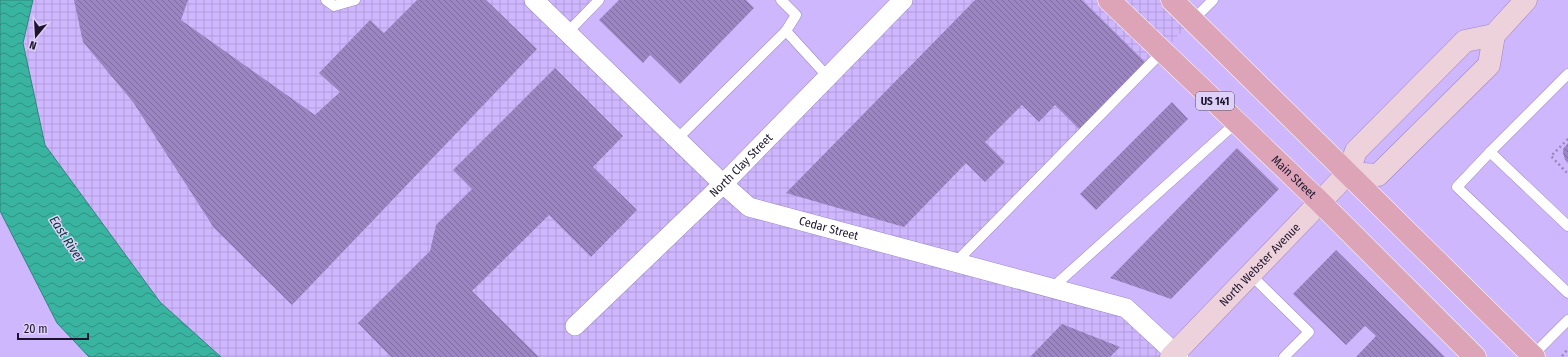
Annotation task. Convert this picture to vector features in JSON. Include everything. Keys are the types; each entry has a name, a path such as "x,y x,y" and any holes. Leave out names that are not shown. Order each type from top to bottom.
{"main road":[{"name":"Main Street","path":"1109,0 1320,202 1475,357"},
{"path":"1172,0 1533,356"},
{"path":"1348,173 1378,175 1489,65 1494,35 1526,0"},
{"name":"North Webster Avenue","path":"1175,356 1348,173 1356,151 1465,41 1494,35"}],"street":[{"name":"Cedar Street","path":"534,0 723,184 749,207 1126,308 1175,356"},
{"name":"North Clay Street","path":"575,326 723,184 903,0"}],"lane":[{"path":"326,0 334,6 354,0"},
{"path":"567,33 599,0"},
{"path":"677,139 786,31 796,15 781,0"},
{"path":"1193,20 1214,0"},
{"path":"786,31 828,77"},
{"path":"955,262 1163,51"},
{"path":"1568,74 1457,186 1568,293"},
{"path":"1052,288 1068,276 1223,133 1237,122"},
{"path":"1490,152 1568,226"},
{"path":"1251,275 1308,332 1284,357"},
{"path":"1533,356 1568,320"}],"path":[{"path":"1568,139 1551,156 1568,174"},
{"path":"1562,356 1568,349"}],"shaded area":[{"path":"33,0 599,0 568,32 723,184 903,0 1172,0 1193,20 955,262 1126,308 1179,357 221,357 160,302 45,145 23,43"},
{"path":"599,0 903,0 723,184 567,33"},
{"path":"1172,0 1568,0 1568,357 1179,357 955,263"},
{"path":"0,211 57,323 89,357 0,357"}],"water":[{"name":"East River","path":"0,0 33,0 23,43 45,145 160,302 221,357 89,357 57,323 0,211"}],"building":[{"path":"74,0 188,0 181,20 315,115 340,92 319,73 370,20 384,33 417,0 486,0 537,49 292,305 214,228 133,102 83,42"},
{"path":"619,0 746,0 754,8 680,84 650,55 643,63 599,20"},
{"path":"975,0 1082,0 1146,63 1080,130 1055,105 1039,122 1022,105 985,142 1005,162 985,182 966,163 904,227 786,193"},
{"path":"555,68 623,136 593,167 637,210 591,257 549,215 472,291 539,357 391,357 358,323 430,251 436,225 472,189 453,170"},
{"path":"1172,102 1188,119 1096,210 1080,194"},
{"path":"1568,143 1568,163 1565,160 1563,149"},
{"path":"1237,148 1279,189 1171,299 1110,278"},
{"path":"1336,250 1445,357 1356,357 1376,336 1365,326 1346,345 1293,294"},
{"path":"1062,324 1120,347 1110,357 1030,357"}]}
